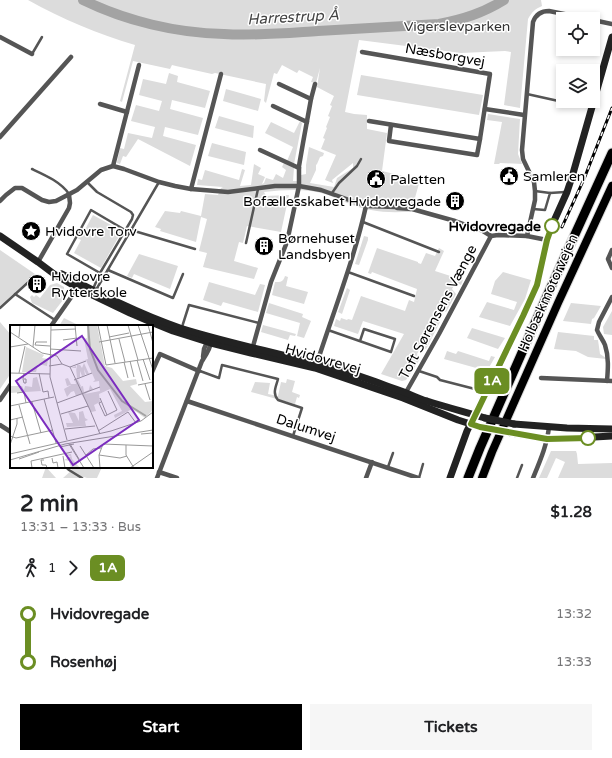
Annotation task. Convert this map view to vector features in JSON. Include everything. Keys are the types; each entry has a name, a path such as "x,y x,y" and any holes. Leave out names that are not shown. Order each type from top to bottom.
{"highway":[{"name":"Holbækmotorvejen","path":"468,478 483,441 612,153"}],"main road":[{"name":"Holbækmotorvejen","path":"482,478 555,309 612,186"}],"street":[{"path":"527,236 535,200 535,190 534,182 523,159 522,150 533,22 539,13 544,11 556,12"},
{"path":"600,21 612,24"},
{"path":"0,37 32,54"},
{"path":"450,478 475,415 537,285 547,240 567,192 612,37"},
{"name":"Næsborgvej","path":"362,52 490,74 477,155 389,141 391,125"},
{"path":"0,137 71,57"},
{"path":"113,166 139,65"},
{"path":"191,189 221,74"},
{"path":"279,84 311,99"},
{"path":"252,350 271,282 287,242 299,186 299,168 315,84"},
{"path":"100,104 127,112"},
{"path":"273,106 307,122"},
{"path":"485,109 524,115"},
{"path":"369,121 480,139"},
{"path":"260,150 299,168"},
{"path":"0,201 15,188 22,188 42,200 49,202 56,201 78,190 101,170 113,166 159,182 191,189 228,192 274,186 299,186 332,193 366,206 412,209 455,221 491,236 527,236 547,240"},
{"path":"38,262 69,208 69,195"},
{"path":"316,365 348,272 363,222 366,206"},
{"name":"Hvidovrevej","path":"0,236 54,274 151,322 173,330 316,365 404,395 485,418 514,424 579,429 612,429"},
{"name":"Toft Sørensens Vænge","path":"404,395 419,371 491,236"},
{"path":"612,250 608,261 612,268"},
{"path":"52,325 79,286"},
{"name":"Hvidovrevej","path":"93,293 210,340"},
{"path":"541,378 610,381 607,350 597,330 598,322 612,298"},
{"path":"157,478 202,361 209,351 210,340"},
{"path":"153,370 160,354 199,371"},
{"path":"0,400 10,385"},
{"name":"Hvidovrevej","path":"404,395 458,420 480,427 547,439 612,436"},
{"name":"Dalumvej","path":"187,401 418,478"},
{"path":"0,425 10,431"},
{"path":"533,478 545,448 549,427"},
{"path":"366,478 372,462"},
{"path":"159,472 177,478"}],"lane":[{"path":"32,54 42,37"},
{"path":"526,94 556,101"},
{"path":"332,193 339,182 357,166 361,159"},
{"path":"32,169 64,188 69,195"},
{"path":"87,182 97,192 131,212 133,215 100,273 93,293"},
{"path":"93,293 159,182"},
{"path":"246,243 258,188"},
{"path":"535,190 567,192"},
{"path":"533,208 545,210 550,192"},
{"path":"100,273 67,254 91,210 125,230"},
{"path":"363,222 439,252"},
{"path":"131,230 195,249"},
{"path":"108,270 173,298 182,274"},
{"path":"348,272 414,296"},
{"path":"0,308 35,276"},
{"path":"15,294 55,320"},
{"path":"182,328 189,305 259,324"},
{"path":"328,330 390,352 395,340 364,329 360,341"},
{"path":"199,371 218,378 222,365 278,379 274,392 276,398 302,408 293,436"},
{"path":"419,371 438,377 440,380 475,390"},
{"path":"388,467 393,453"},
{"path":"418,478 423,464"},
{"path":"517,478 522,465"},
{"path":"67,468 82,478"}],"green space":[{"name":"Vigerslevparken","path":"28,0 541,0 542,6 537,8 528,19 520,108 504,105 511,52 461,53 359,40 345,112 367,115 367,129 387,133 382,171 420,180 411,212 386,212 365,209 328,195 312,191 288,190 264,192 266,196 289,195 281,232 247,226 243,243 239,242 234,261 258,268 254,279 203,267 207,253 199,251 207,219 201,217 196,242 160,231 161,229 155,227 165,211 180,213 181,211 201,216 205,194 218,195 223,187 197,185 198,179 202,180 205,170 239,180 242,169 245,170 240,186 251,185 254,164 261,168 258,174 265,177 262,184 266,178 273,180 276,174 283,178 286,170 282,167 284,163 294,168 293,181 301,181 301,175 306,174 309,147 324,153 316,165 316,170 310,183 334,187 337,178 353,168 353,163 332,180 333,183 325,180 336,155 321,149 330,117 328,116 332,106 330,105 334,96 317,87 320,68 316,83 311,82 313,77 299,70 297,73 282,65 277,74 274,73 266,103 264,101 266,84 172,65 170,69 133,61 122,102 120,101 135,45 80,26"},
{"path":"169,73 178,76 177,82 210,91 205,108 172,100 170,109 203,118 198,135 165,127 163,136 196,145 190,166 138,139 126,157 123,156 120,164 117,163 120,148 124,149 128,133 152,138 155,127 131,121 136,105 159,111 162,101 139,95 143,79 166,84"},
{"path":"361,75 483,95 479,115 357,95"},
{"path":"226,89 261,99 258,111 223,101"},
{"path":"488,114 520,119 518,154 522,164 494,164 502,122 487,120"},
{"path":"219,116 254,126 253,138 215,128"},
{"path":"300,121 302,123 294,164 287,161 293,147 265,133 271,122 294,133"},
{"path":"212,143 246,152 244,165 208,156"},
{"path":"93,215 122,231 101,268 74,253 81,240 77,238 79,234 82,235"},
{"path":"364,236 368,237 368,240 359,265 355,264"},
{"path":"377,248 421,264 426,253 435,256 439,248 444,251 435,271 463,280 461,285 456,282 452,289 456,294 446,312 441,309 437,317 440,322 426,349 421,347 417,354 420,359 406,380 402,381 381,374 404,334 363,321 358,334 334,326 336,319 340,321 341,318 352,320 361,296 405,311 409,300 414,302 417,289 372,272 371,274 368,273"},
{"path":"0,250 35,274 0,306"},
{"path":"139,254 178,266 170,289 134,274 132,278 127,276"},
{"path":"503,272 531,280 525,299 510,326 479,317 487,302 514,310 517,302 491,294 495,281"},
{"path":"285,276 288,277 286,286 308,292 304,304 272,295 275,282 282,281"},
{"path":"209,282 255,295 260,284 265,285 258,312 223,302 221,306 203,300"},
{"path":"57,283 64,287 66,296 53,313 32,303 30,297 32,295 34,297 36,295 40,298 50,285"},
{"path":"347,288 350,290 342,314 338,312"},
{"path":"269,303 303,314 302,317 311,321 304,338 297,336 300,323 266,313"},
{"path":"571,303 601,306 592,319 591,324 563,321"},
{"path":"612,311 612,335 604,334 603,327"},
{"path":"64,318 78,325 60,325"},
{"path":"0,322 10,334 10,374 0,389"},
{"path":"263,325 296,334 295,336 290,335 288,340 261,332"},
{"path":"472,328 505,338 498,349 467,338"},
{"path":"558,332 594,336 594,340 598,340 600,354 606,359 588,357 576,351 554,349"},
{"path":"447,351 456,354 458,351 489,361 491,356 495,357 487,371 444,359"},
{"path":"287,379 295,381 292,392 300,395 299,398 297,397 295,404 251,392 255,382 270,383 268,394 278,396 281,382 286,383"},
{"path":"551,451 576,451 578,464 612,463 612,478 558,478 565,462 556,458 547,478 539,478"},
{"path":"47,468 56,478 42,478"},
{"path":"70,468 102,468 97,478 63,478 72,470"}],"waterway":[{"name":"Harrestrup Å","path":"83,0 134,20 188,31 236,35 439,24 473,15 504,0"}],"railway":[{"path":"562,227 584,179 612,108"}],"bus line":[{"name":"1A","path":"552,226 547,240 537,285 471,424 480,427 547,439 588,438"}],"place":[{"name":"Samleren","path":"509,176"},
{"name":"Paletten","path":"376,179"},
{"name":"Bofællesskabet Hvidovregade","path":"455,201"},
{"name":"Hvidovregade","path":"552,226"},
{"name":"Hvidovre Torv","path":"31,231"},
{"name":"Børnehuset Landsbyen","path":"264,246"},
{"name":"Hvidovre Rytterskole","path":"37,284"}]}
